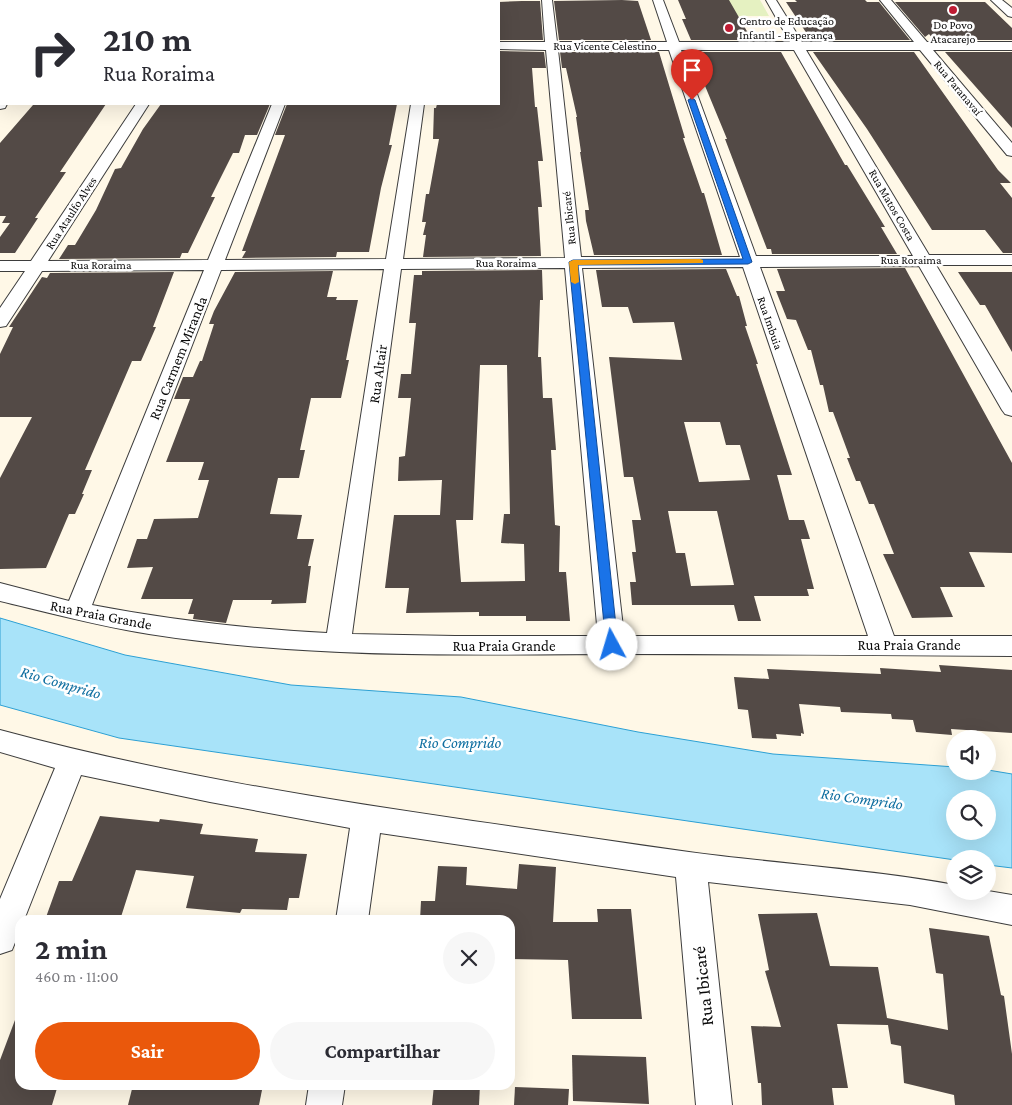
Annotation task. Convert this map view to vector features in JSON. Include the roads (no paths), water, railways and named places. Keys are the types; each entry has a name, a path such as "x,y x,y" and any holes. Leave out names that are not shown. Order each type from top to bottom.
{"street":[{"name":"Rua Ibicaré","path":"547,0 612,645"},
{"name":"Rua Imbuia","path":"658,0 672,46 884,645"},
{"name":"Rua Matos Costa","path":"772,0 1012,410"},
{"name":"Rua Paranavaí","path":"885,0 1012,152"},
{"path":"996,0 1012,14"},
{"name":"Rua Vicente Celestino","path":"500,46 1012,46"},
{"name":"Rua Ataulfo Alves","path":"0,322 141,105"},
{"name":"Rua Carmem Miranda","path":"77,612 216,265 278,105"},
{"name":"Rua Altair","path":"338,644 417,105"},
{"name":"Rua Roraima","path":"0,266 1012,260"},
{"name":"Rua Praia Grande","path":"0,592 77,612 179,630 338,644 425,646 1012,646"},
{"path":"0,741 72,761 210,790 367,818 691,866 910,891 1012,910"},
{"path":"0,939 72,761"},
{"path":"353,915 367,818"},
{"name":"Rua Ibicaré","path":"691,866 714,1105"},
{"path":"324,1105 326,1090"}],"water":[{"name":"Rio Comprido","path":"0,618 125,655 291,685 461,697 638,732 773,754 946,766 946,780 996,780 996,771 1012,774 1012,868 996,866 996,850 946,850 946,859 119,738 0,705"}],"place":[{"name":"Do Povo Atacarejo","path":"953,10"},
{"name":"Centro de Educação Infantil - Esperança","path":"729,28"}]}
